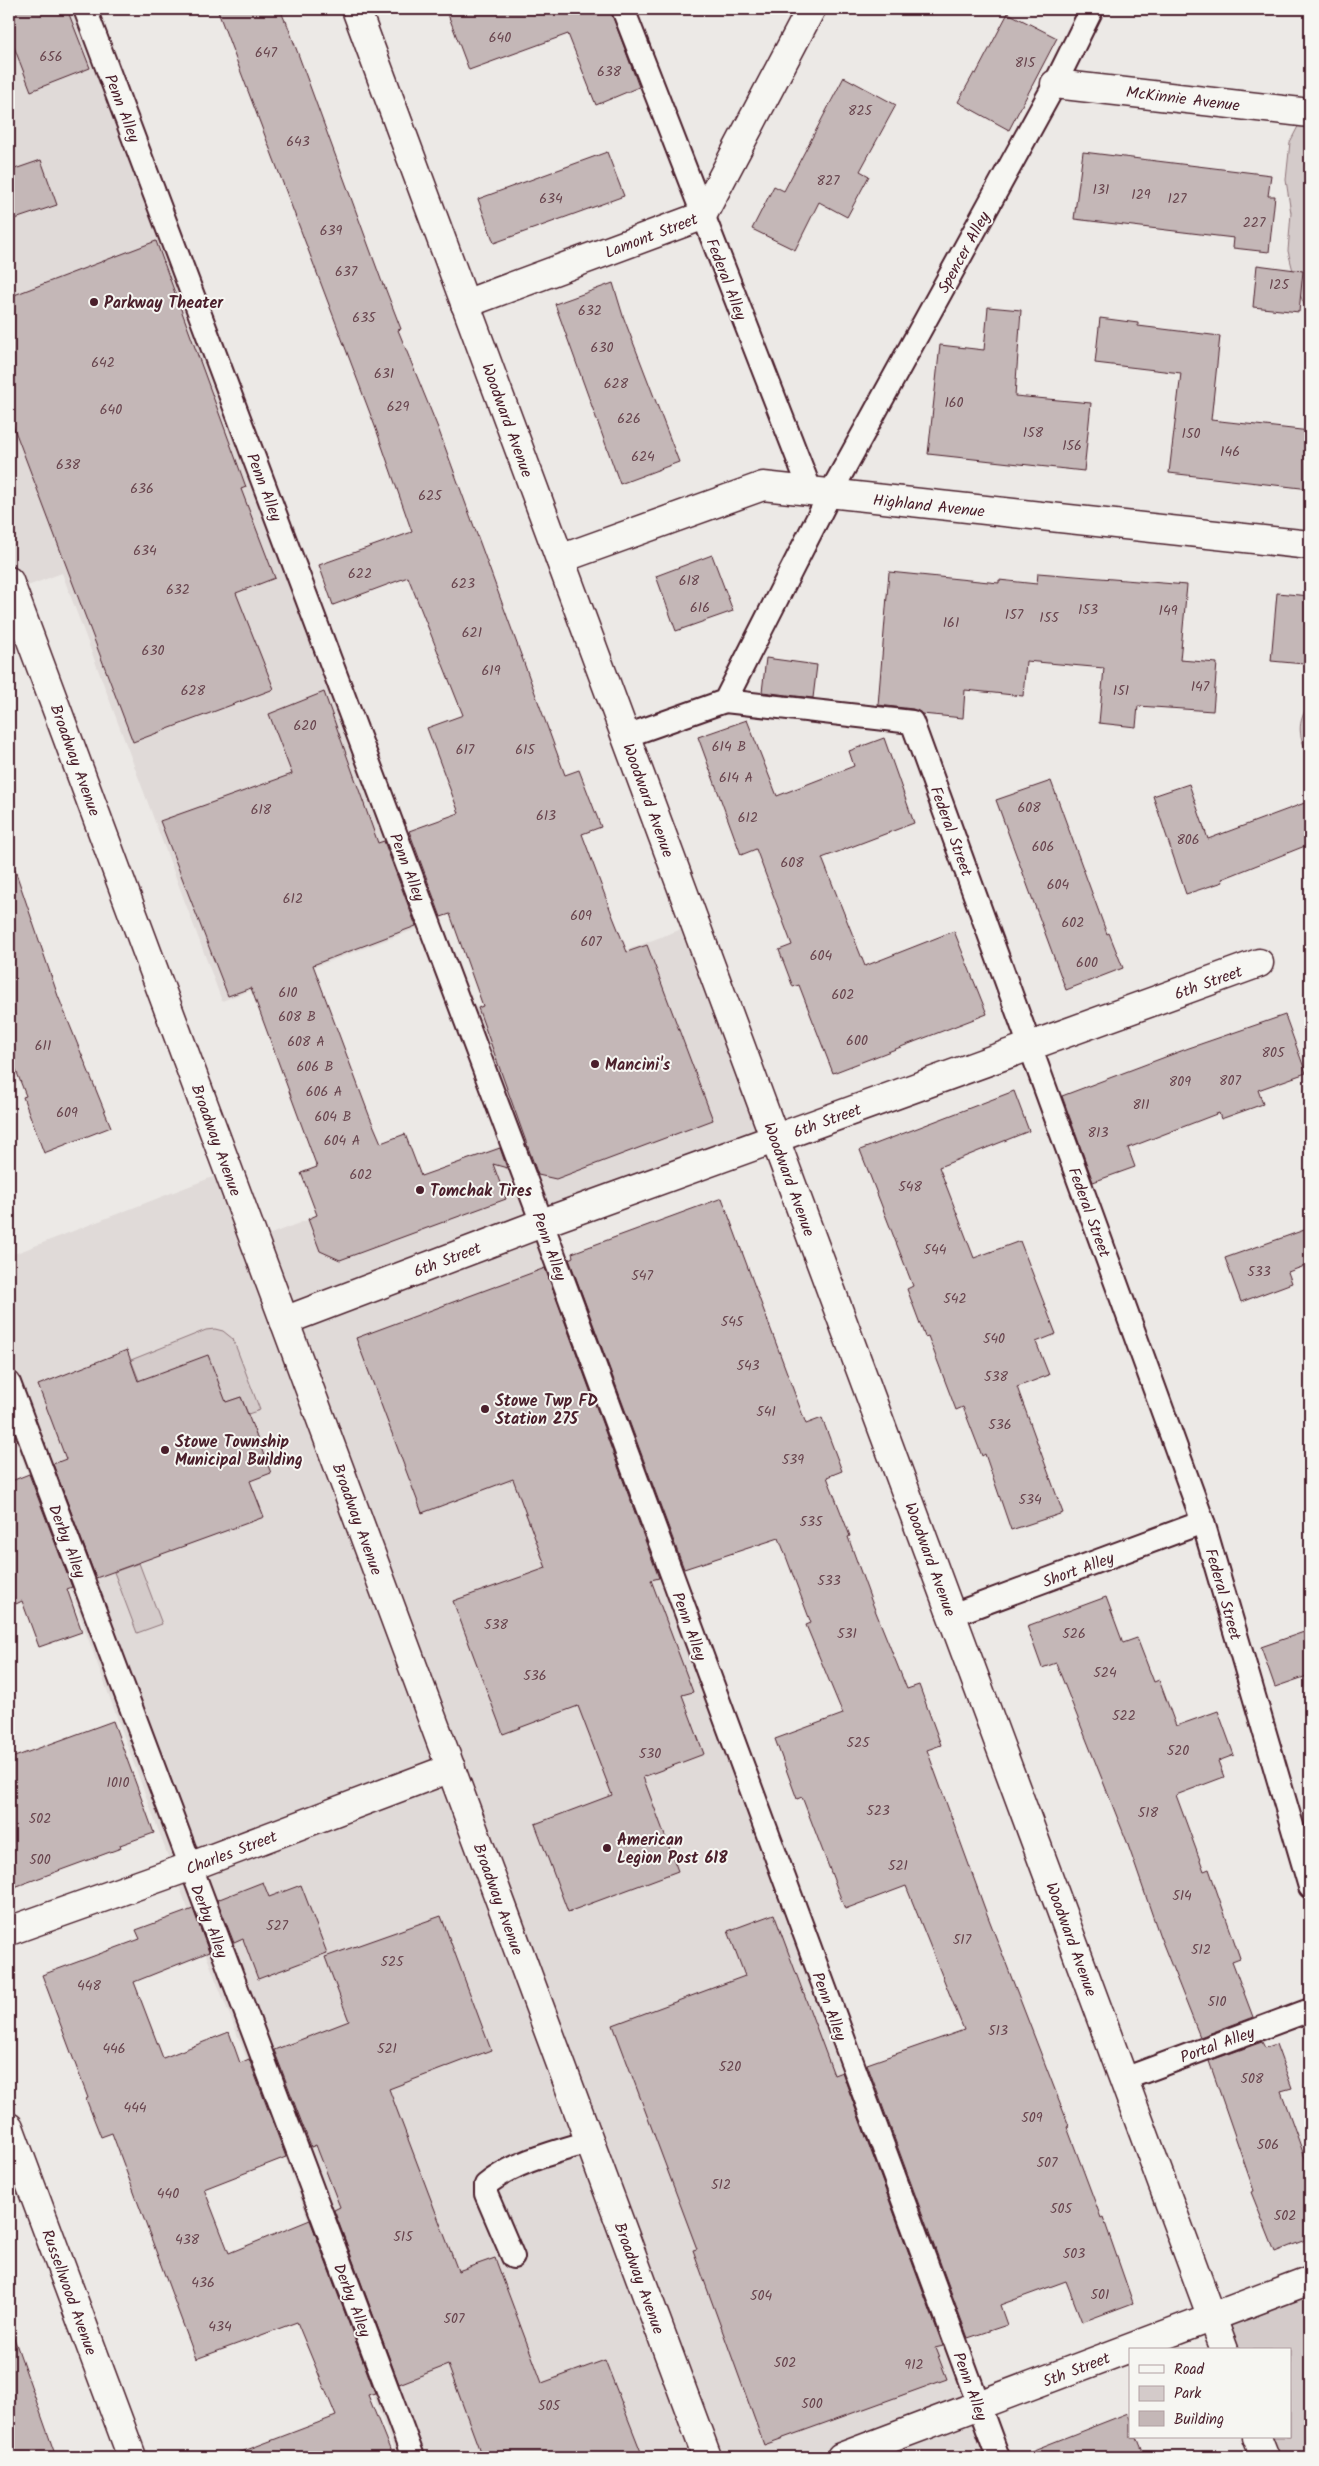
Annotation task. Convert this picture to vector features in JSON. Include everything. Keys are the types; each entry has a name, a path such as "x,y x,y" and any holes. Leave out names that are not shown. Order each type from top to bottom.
{"street":[{"name":"Woodward Avenue","path":"356,9 1223,2348"},
{"name":"Lamont Street","path":"466,304 702,216 811,9"},
{"name":"McKinnie Avenue","path":"1055,84 1310,113"},
{"name":"Highland Avenue","path":"560,559 763,486 1310,545"},
{"name":"Broadway Avenue","path":"9,581 706,2457"},
{"name":"6th Street","path":"284,1321 542,1223 1259,963"},
{"name":"Charles Street","path":"9,1931 189,1868 451,1768"},
{"name":"Russellwood Avenue","path":"9,2132 132,2457"},
{"name":"5th Street","path":"1132,2348 1310,2280"},
{"name":"5th Street","path":"841,2457 1129,2349"},
{"path":"1258,2438 1265,2457"}],"lane":[{"name":"Penn Alley","path":"85,9 542,1223 998,2457"},
{"name":"Federal Alley","path":"623,9 702,216 820,493"},
{"name":"Spencer Alley","path":"820,493 1055,84 1092,9"},
{"path":"725,701 820,493"},
{"name":"Federal Street","path":"626,736 725,701 912,722 1203,1522 1310,1887"},
{"name":"Derby Alley","path":"9,1384 189,1868 413,2457"},
{"name":"Short Alley","path":"952,1615 1203,1522"},
{"name":"Portal Alley","path":"1124,2079 1310,2010"},
{"path":"513,2256 486,2194 486,2185 495,2178 543,2156 589,2142"}],"shaded area":[{"path":"9,9 85,9 430,924 222,1001 62,573 9,593"},
{"path":"695,924 775,1139 542,1223 998,2457 396,2457 281,2146 174,1873 9,1422 9,1256 228,1171 255,1240 511,1142 463,1012"}],"green space":[{"path":"1310,103 1310,319 1297,287 1288,251 1291,213 1286,180 1290,142"},
{"path":"1310,702 1310,758 1303,743 1300,730 1302,717"},
{"path":"215,1329 223,1331 233,1339 260,1410 248,1414 241,1397 221,1404 144,1393 131,1360 206,1330"},
{"path":"139,1563 162,1624 137,1633 114,1572"},
{"path":"1310,2285 1310,2457 1279,2457 1272,2438 1292,2438 1292,2348 1238,2348 1227,2317"}],"building":[{"path":"9,9 67,9 90,68 31,91 9,34"},
{"path":"217,9 280,9 286,21 401,329 398,330 438,428 565,775 579,770 601,827 582,834 613,917 627,952 647,945 713,1120 556,1179 538,1175 478,1008 483,1006 450,914 441,917 409,831 459,813 427,728 463,715 408,577 333,605 319,565 412,532 376,429"},
{"path":"446,9 610,9 639,87 596,105 568,34 469,70"},
{"path":"1008,13 1057,38 1009,130 958,102 974,73 976,74"},
{"path":"844,77 896,105 860,171 869,176 847,217 819,202 795,250 752,229 774,186 784,191"},
{"path":"607,152 624,196 494,243 478,199"},
{"path":"1083,152 1271,175 1268,196 1275,196 1269,252 1233,248 1234,238 1074,219"},
{"path":"41,160 57,205 9,221 9,171"},
{"path":"156,241 246,487 241,489 275,578 236,593 274,689 133,742 9,415 9,297"},
{"path":"1257,265 1303,271 1299,312 1253,307"},
{"path":"613,283 623,316 679,462 620,484 555,304"},
{"path":"988,307 1021,310 1015,396 1091,403 1084,471 928,454 940,345 984,350"},
{"path":"1100,318 1138,323 1138,326 1220,336 1211,420 1310,431 1310,489 1169,473 1181,373 1095,363"},
{"path":"712,555 733,611 676,631 656,576"},
{"path":"889,572 999,583 999,580 1037,584 1038,573 1187,585 1180,660 1217,663 1213,711 1138,706 1136,727 1099,723 1104,668 1026,661 1023,696 965,690 963,718 922,714 913,709 878,705"},
{"path":"1277,593 1310,596 1304,664 1271,661"},
{"path":"766,658 817,665 813,698 762,692"},
{"path":"324,692 378,843 384,841 416,926 313,965 369,1115 381,1143 405,1134 421,1176 500,1148 507,1168 493,1164 506,1199 340,1260 320,1251 308,1219 317,1215 301,1173 317,1167 251,988 228,996 160,821 292,774 269,714"},
{"path":"747,720 777,796 854,766 849,751 884,738 914,823 822,858 865,966 954,931 987,1014 833,1073 799,985 793,987 779,950 792,945 756,849 741,855 698,737"},
{"path":"1051,781 1107,934 1109,933 1123,968 1066,990 996,800"},
{"path":"1189,784 1208,839 1310,801 1310,844 1222,879 1223,882 1186,894 1153,796"},
{"path":"14,867 58,996 111,1127 44,1153 23,1097 26,1096 9,1052 9,868"},
{"path":"1285,1015 1306,1073 1258,1090 1263,1104 1221,1119 1219,1113 1128,1148 1135,1167 1093,1182 1062,1096 1189,1048"},
{"path":"1014,1091 1029,1131 939,1167 974,1258 1020,1241 1056,1334 1036,1342 1049,1375 1017,1387 1063,1513 1011,1530 985,1454 982,1456 963,1407 956,1410 928,1336 925,1337 907,1289 913,1286 860,1150"},
{"path":"722,1198 806,1424 822,1418 842,1471 827,1477 850,1536 848,1537 871,1600 907,1689 919,1685 941,1745 927,1750 985,1909 1069,2126 1067,2127 1101,2218 1103,2217 1133,2303 1082,2322 1066,2281 1000,2305 1007,2325 968,2338 867,2064 964,2030 906,1886 845,1909 802,1797 797,1799 775,1739 843,1714 806,1625 811,1623 779,1538 684,1569 569,1259 573,1257 572,1253"},
{"path":"1310,1228 1310,1264 1288,1272 1292,1283 1241,1302 1225,1258"},
{"path":"545,1268 659,1578 651,1580 693,1692 682,1695 704,1754 643,1777 678,1871 568,1912 535,1824 612,1795 578,1706 503,1734 453,1601 546,1568 513,1479 422,1513 356,1338"},
{"name":"Stowe Township Municipal Building","path":"127,1350 138,1381 208,1355 226,1402 241,1397 271,1473 250,1481 264,1517 96,1578 53,1464 66,1459 38,1385"},
{"path":"29,1474 72,1587 67,1589 82,1632 39,1647 22,1601 16,1604 9,1585 9,1482"},
{"path":"1106,1597 1123,1643 1137,1638 1154,1682 1159,1680 1176,1726 1218,1711 1234,1755 1218,1761 1224,1777 1176,1795 1204,1871 1209,1869 1240,1958 1232,1961 1253,2017 1200,2037 1159,1934 1127,1842 1056,1663 1042,1668 1027,1626"},
{"path":"1304,1632 1310,1651 1310,1675 1275,1687 1261,1647"},
{"path":"113,1721 154,1833 120,1845 121,1848 9,1889 9,1759"},
{"path":"263,1882 269,1897 301,1885 327,1953 258,1979 243,1939 234,1943 217,1900"},
{"path":"193,1909 209,1952 134,1982 163,2058 229,2032 240,2063 249,2059 286,2157 204,2189 229,2253 310,2220 375,2393 368,2395 393,2457 236,2457 236,2454 336,2416 297,2322 196,2359 112,2133 101,2137 86,2099 88,2098 42,1975 140,1939 136,1930"},
{"path":"774,1914 834,2075 842,2072 943,2346 935,2348 947,2379 764,2445 693,2250 697,2249 613,2025 745,1976 728,1931"},
{"path":"441,1916 491,2050 389,2089 458,2271 495,2258 542,2383 605,2360 643,2457 482,2457 448,2365 399,2384 334,2210 340,2207 316,2145 311,2147 274,2050 349,2021 325,1957"},
{"path":"1262,2042 1265,2048 1276,2044 1292,2088 1281,2091 1310,2172 1310,2238 1275,2252 1251,2192 1254,2191 1209,2061"},
{"path":"9,2335 13,2335 56,2457 9,2457"},
{"path":"1128,2413 1129,2438 1137,2438 1145,2457 1022,2457 1021,2455"}],"place":[{"name":"Parkway Theater","path":"94,302"},
{"name":"Mancini's","path":"595,1064"},
{"name":"Tomchak Tires","path":"420,1190"},
{"name":"Stowe Twp FD Station 275","path":"485,1409"},
{"name":"Stowe Township Municipal Building","path":"165,1450"},
{"name":"American Legion Post 618","path":"607,1848"}]}
